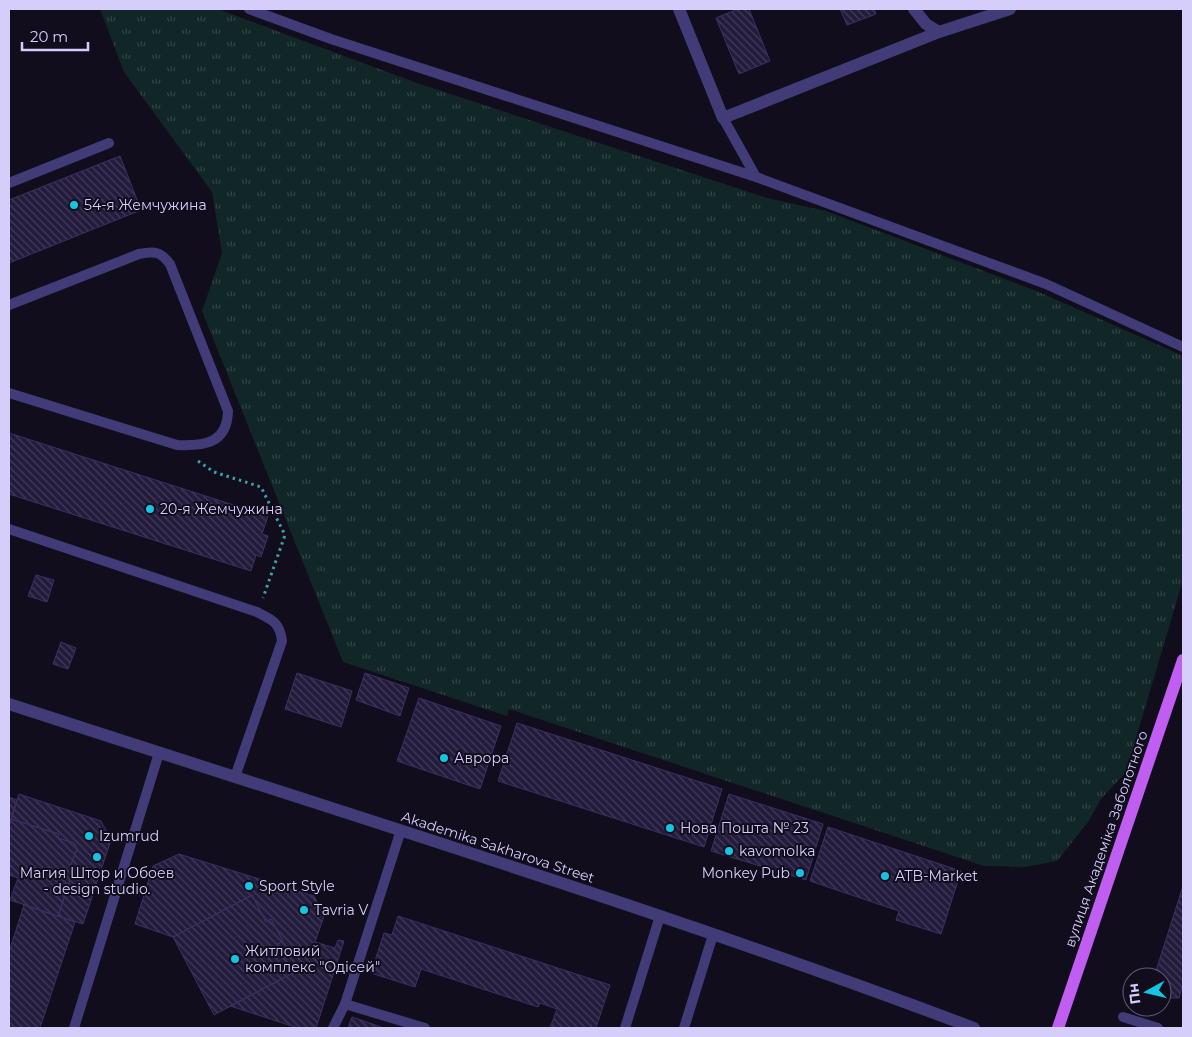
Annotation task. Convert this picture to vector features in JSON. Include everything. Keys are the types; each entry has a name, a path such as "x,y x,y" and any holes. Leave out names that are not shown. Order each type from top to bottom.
{"main road":[{"name":"вулиця Академіка Заболотного","path":"1058,1028 1183,660"}],"street":[{"path":"679,9 723,118 939,32 1010,9"},
{"path":"914,9 926,24 939,32"},
{"name":"Akademika Sakharova Street","path":"9,704 401,830 660,916 974,1028"}],"lane":[{"path":"249,9 332,39 756,176 1046,284 1183,347"},
{"path":"723,118 756,176"},
{"path":"9,183 109,143"},
{"path":"9,305 139,254 157,253 164,256 170,264 228,411 226,428 215,439 201,445 177,445 9,393"},
{"path":"9,530 258,612 273,620 281,632 282,641 235,777"},
{"path":"74,1028 159,753"},
{"path":"333,1028 345,1004 401,830"},
{"path":"624,1028 660,916"},
{"path":"684,1028 713,935"},
{"path":"345,1004 425,1028"},
{"path":"1122,1017 1158,1028"}],"path":[{"path":"177,445 214,472 262,487 284,535 258,612"}],"green space":[{"path":"100,9 218,9 417,83 767,198 826,211 1039,292 1183,356 1183,580 1126,772 1101,799 1088,822 1057,861 1025,867 984,866 509,709 507,716 343,662 202,311 222,253 212,192 124,72"}],"building":[{"path":"738,9 749,9 770,61 739,74 716,18"},
{"path":"840,9 874,9 876,14 847,25"},
{"name":"54-я Жемчужина","path":"120,156 141,210 9,263 9,200"},
{"name":"20-я Жемчужина","path":"9,433 268,516 262,534 268,536 261,557 256,555 251,571 9,494"},
{"path":"36,575 54,580 47,602 28,596"},
{"path":"61,642 76,648 68,669 53,664"},
{"path":"297,673 352,691 341,727 285,709"},
{"path":"365,673 409,688 400,716 356,700"},
{"path":"419,698 501,726 480,789 397,761"},
{"path":"517,723 722,789 704,847 498,781"},
{"path":"19,794 101,821 111,840 83,924 58,916 74,868 70,867 77,849 74,843 58,838 59,834 11,819"},
{"path":"729,794 823,824 806,880 711,851"},
{"path":"9,797 17,800 9,827"},
{"path":"11,819 59,834 58,838 74,843 77,849 70,867 74,868 58,916 10,900 18,878 9,875 9,827"},
{"name":"ATB-Market","path":"828,827 961,871 941,934 896,920 899,911 810,881"},
{"path":"179,854 314,896 324,916 315,942 335,948 338,940 344,941 316,1028 298,1028 230,1006 293,973 278,944 283,941 271,919 266,922 252,895 173,937 135,924 153,866"},
{"path":"1183,886 1183,983 1179,998 1172,998 1172,967 1157,967"},
{"name":"Житловий комплекс \"Одісей\"","path":"252,895 266,922 271,919 283,941 278,944 293,973 214,1015 173,937"},
{"path":"24,905 75,922 40,1028 9,1028 9,952"},
{"path":"398,916 610,985 596,1028 550,1028 557,1009 540,1003 538,1007 421,969 415,987 371,973 384,933 392,935"},
{"path":"352,1017 384,1028 348,1028"}],"place":[{"name":"54-я Жемчужина","path":"74,205"},
{"name":"20-я Жемчужина","path":"150,509"},
{"name":"Аврора","path":"444,758"},
{"name":"Нова Пошта № 23","path":"670,828"},
{"name":"Izumrud","path":"89,836"},
{"name":"kavomolka","path":"729,851"},
{"name":"Магия Штор и Обоев - design studio.","path":"97,857"},
{"name":"Monkey Pub","path":"800,873"},
{"name":"ATB-Market","path":"885,876"},
{"name":"Sport Style","path":"249,886"},
{"name":"Tavria V","path":"304,910"},
{"name":"Житловий комплекс \"Одісей\"","path":"235,959"}]}
